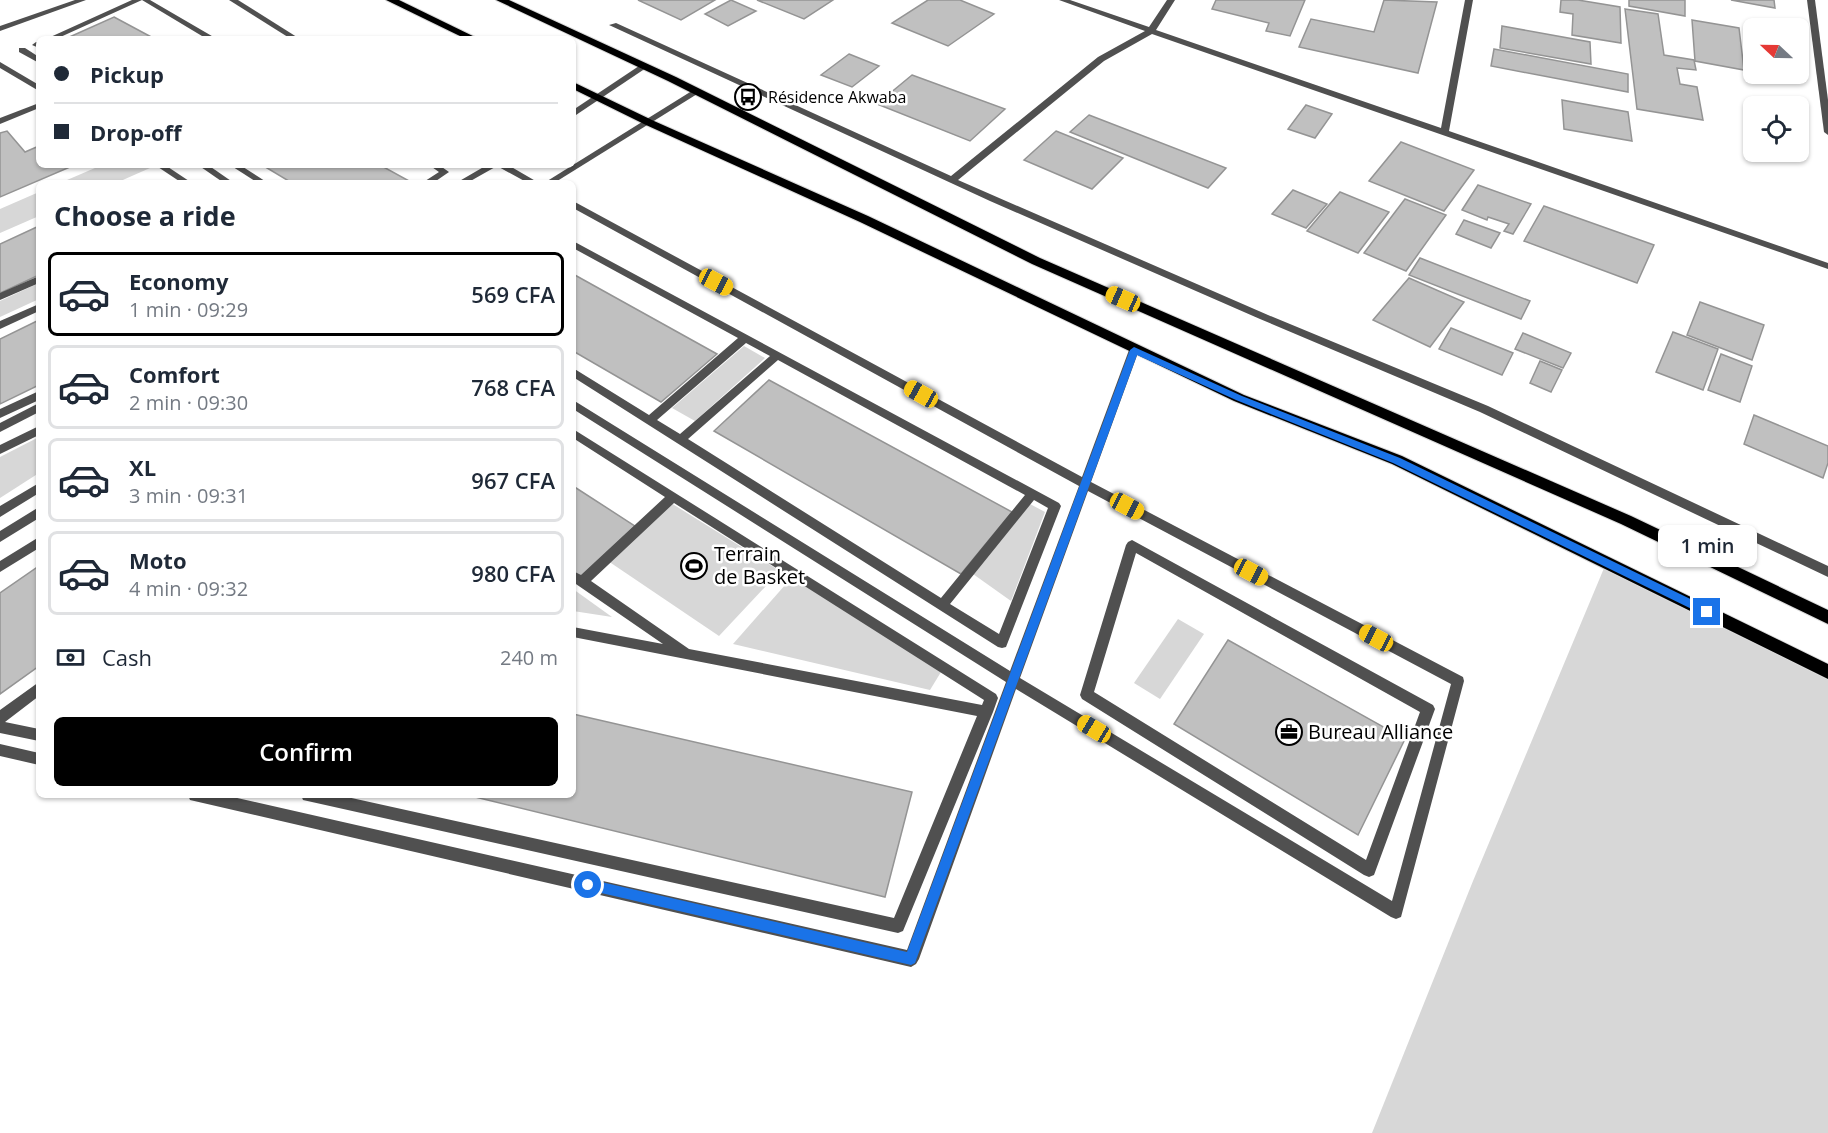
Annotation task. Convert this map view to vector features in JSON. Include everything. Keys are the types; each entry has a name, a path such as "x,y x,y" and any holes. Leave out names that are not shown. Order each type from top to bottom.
{"main road":[{"path":"391,0 468,36"},
{"path":"501,0 698,91 1036,261 1626,519 1828,617"},
{"path":"576,87 864,219 1134,350 1239,398 1396,460 1828,672"}],"street":[{"path":"0,29 82,0"},
{"path":"57,36 138,0"},
{"path":"145,0 208,36"},
{"path":"233,0 292,36"},
{"path":"1063,0 1828,266"},
{"path":"952,180 1101,59 1151,31 1171,0"},
{"path":"1443,133 1469,0"},
{"path":"1811,0 1828,132"},
{"path":"613,25 952,180 1264,318 1484,409 1828,572"},
{"path":"22,50 36,59"},
{"path":"0,64 36,87"},
{"path":"576,112 645,66"},
{"path":"576,167 650,123 698,91"},
{"path":"0,121 36,106"},
{"path":"164,168 183,180"},
{"path":"207,168 225,180"},
{"path":"239,168 259,180"},
{"path":"431,180 445,172 439,168"},
{"path":"466,180 488,168"},
{"path":"507,168 529,180"},
{"path":"553,180 574,168"},
{"path":"576,206 1085,484 1458,681 1396,912 1013,681 576,406"},
{"path":"576,246 1055,506 1002,643 576,374"},
{"path":"0,297 36,280"},
{"path":"0,325 36,308"},
{"path":"649,421 745,338"},
{"path":"208,798 911,958 1134,350"},
{"path":"680,440 777,355"},
{"path":"0,414 36,396"},
{"path":"0,428 36,409"},
{"path":"0,450 36,432"},
{"path":"322,798 898,926 991,698 576,435"},
{"path":"0,512 36,489"},
{"path":"942,605 1032,494"},
{"path":"673,496 577,579 690,654"},
{"path":"0,537 36,514"},
{"path":"0,567 36,544"},
{"path":"1132,545 1428,709 1369,870 1087,695 1132,545"},
{"path":"576,634 986,712"},
{"path":"0,718 36,693"},
{"path":"0,727 36,734"},
{"path":"0,750 36,758"}],"shaded area":[{"path":"95,168 150,168 123,180 67,180"},
{"path":"36,193 36,217 0,233 0,209"},
{"path":"36,284 36,300 0,317 0,301"},
{"path":"744,346 765,358 695,421 672,408"},
{"path":"36,439 36,475 0,498 0,457"},
{"name":"Terrain de Basket","path":"671,503 780,571 719,636 608,561"},
{"path":"1030,504 1045,512 1011,601 973,574"},
{"path":"1607,561 1828,671 1828,1133 1372,1133 1473,881"},
{"path":"793,576 941,672 930,690 733,644"},
{"path":"576,591 612,617 576,611"},
{"path":"1178,619 1204,634 1160,699 1134,683"}],"building":[{"path":"638,0 715,0 681,20"},
{"path":"731,0 756,11 728,26 705,14"},
{"path":"757,0 833,0 804,19"},
{"path":"928,0 960,0 994,14 948,46 892,23"},
{"path":"1216,0 1305,0 1290,36 1266,31 1269,23 1212,9"},
{"path":"1384,0 1437,2 1418,73 1299,47 1311,19 1374,32"},
{"path":"1561,0 1578,0 1620,7 1621,43 1572,35 1573,14 1560,12"},
{"path":"1629,0 1685,0 1685,16 1629,6"},
{"path":"1731,0 1774,0 1775,8"},
{"path":"1625,9 1658,14 1664,55 1694,60 1696,70 1677,68 1680,84 1697,87 1703,120 1637,109"},
{"path":"114,17 149,36 72,36"},
{"path":"1692,20 1739,28 1743,70 1695,61"},
{"path":"1502,26 1590,42 1591,64 1500,48"},
{"path":"1494,49 1628,74 1628,92 1491,66"},
{"path":"849,54 879,66 852,87 821,75"},
{"path":"912,75 1005,109 970,141 877,104"},
{"path":"1562,100 1628,112 1632,141 1564,129"},
{"path":"1306,105 1332,114 1315,138 1288,129"},
{"path":"1089,115 1226,168 1208,188 1070,132"},
{"path":"7,131 25,152 36,147 36,168 68,168 0,197 0,133"},
{"path":"1056,131 1123,158 1092,189 1024,160"},
{"path":"1401,142 1474,170 1444,211 1369,181"},
{"path":"267,168 385,168 407,180 287,180"},
{"path":"1478,185 1531,204 1513,234 1504,231 1509,224 1488,217 1487,220 1462,210"},
{"path":"1293,190 1327,204 1306,228 1272,214"},
{"path":"1340,192 1389,212 1358,253 1307,231"},
{"path":"1405,199 1446,215 1406,271 1364,253"},
{"path":"1544,206 1654,245 1637,283 1524,241"},
{"path":"1464,220 1500,233 1491,248 1456,234"},
{"path":"36,227 36,276 0,293 0,244"},
{"path":"1420,258 1530,301 1521,319 1409,275"},
{"path":"576,276 717,354 661,402 576,353"},
{"path":"1409,278 1464,302 1430,347 1373,320"},
{"path":"1700,302 1764,325 1752,360 1687,335"},
{"path":"36,321 36,386 0,404 0,339"},
{"path":"1451,328 1513,353 1502,375 1439,349"},
{"path":"1673,332 1718,349 1703,390 1656,372"},
{"path":"1523,333 1571,353 1563,368 1515,349"},
{"path":"1721,354 1752,366 1740,402 1708,390"},
{"path":"1540,361 1562,370 1551,392 1530,383"},
{"path":"769,380 1012,512 961,574 714,431"},
{"path":"1754,415 1828,446 1828,463 1823,478 1744,444"},
{"path":"576,488 635,526 581,577 576,574"},
{"path":"36,568 36,668 0,694 0,593"},
{"name":"Bureau Alliance","path":"1228,640 1405,739 1358,835 1174,724"},
{"path":"576,715 912,792 885,897 479,798 576,798"}],"place":[{"name":"Résidence Akwaba","path":"748,97"},
{"name":"Terrain de Basket","path":"694,566"},
{"name":"Bureau Alliance","path":"1289,732"}],"route":[{"path":"588,885 911,958 1134,350 1239,398 1396,460 1607,561 1707,612"}]}
